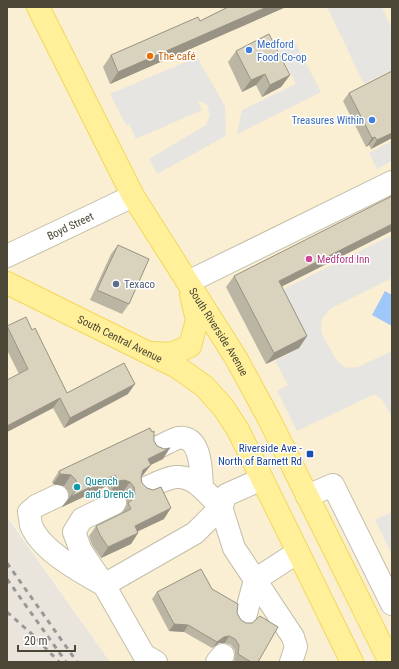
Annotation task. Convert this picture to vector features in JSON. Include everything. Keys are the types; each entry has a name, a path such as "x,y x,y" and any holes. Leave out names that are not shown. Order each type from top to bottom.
{"main road":[{"name":"South Riverside Avenue","path":"38,7 133,196 236,358 269,419 390,662"},
{"path":"152,353 171,354 190,346 197,320 188,282"},
{"name":"South Central Avenue","path":"7,283 152,353 178,367 204,386 223,408 238,430 262,478"},
{"path":"262,478 352,662"}],"street":[{"path":"188,282 392,182"},
{"name":"Boyd Street","path":"7,256 133,196"},
{"path":"158,447 178,438 188,439 194,444 200,460 202,488"},
{"path":"146,488 161,481 180,476 194,480 221,507 234,548 293,637 296,648 291,662"},
{"path":"104,585 195,533 221,507 226,495 262,478"},
{"path":"307,496 334,486 354,527 389,591"},
{"path":"57,496 36,506 29,512 31,525 44,543 79,571 104,585"},
{"path":"115,503 82,519 74,532 81,551 104,585 144,655 156,662"},
{"path":"330,540 354,527"},
{"path":"246,617 255,580 298,552"}],"shaded area":[{"path":"7,7 392,7 392,662 110,662 7,515"},
{"path":"327,7 382,7 392,29 392,70 364,84"},
{"path":"295,42 321,92 237,134 242,110 296,84 279,50"},
{"path":"197,57 225,106 226,136 157,174 149,159 206,125 210,115 207,105 198,101 202,110 136,139 129,124 126,125 110,94"},
{"path":"392,141 392,161 377,169 369,153"},
{"path":"392,235 392,278 330,309 322,319 321,327 322,334 337,361 346,368 358,367 392,351 392,418 383,401 375,394 297,431 277,391 288,385 275,361 301,347 274,294"},
{"path":"392,512 392,555 375,520"},
{"path":"7,517 110,662 7,662"}],"water":[{"path":"385,291 392,295 392,326 372,315"}],"building":[{"path":"228,7 267,7 118,72 111,55 198,17 200,21"},
{"path":"269,34 290,75 270,85 265,74 251,80 236,51"},
{"name":"Treasures Within","path":"392,71 392,133 377,140 375,137 372,138 349,93"},
{"name":"Medford Inn","path":"392,196 392,224 279,281 307,336 274,353 234,276"},
{"name":"Texaco","path":"118,245 149,259 129,304 97,290"},
{"path":"26,317 32,330 35,328 67,393 124,363 135,384 70,418 60,398 7,426 7,380 28,369 7,326"},
{"name":"Quench and Drench","path":"150,428 152,432 154,431 154,441 157,446 164,449 170,448 148,459 151,465 143,470 141,477 142,483 147,488 153,490 161,487 171,508 135,526 138,533 108,547 96,526 131,509 128,503 132,500 135,494 134,487 130,482 124,480 118,481 115,475 70,497 75,492 77,487 76,480 71,475 60,474 59,471"},
{"path":"201,569 212,589 238,604 237,613 241,620 246,623 252,623 260,616 278,627 258,662 251,662 238,654 239,645 235,639 229,636 224,637 217,642 188,625 174,624 157,592"}],"railway":[{"path":"7,563 77,662"},
{"path":"7,579 66,662"},
{"path":"7,612 33,635 59,662"}],"place":[{"name":"Medford Food Co-op","path":"249,50"},
{"name":"The café","path":"150,56"},
{"name":"Treasures Within","path":"372,120"},
{"name":"Medford Inn","path":"309,259"},
{"name":"Texaco","path":"116,284"},
{"name":"Riverside Ave - North of Barnett Rd","path":"310,454"},
{"name":"Quench and Drench","path":"77,487"}]}
